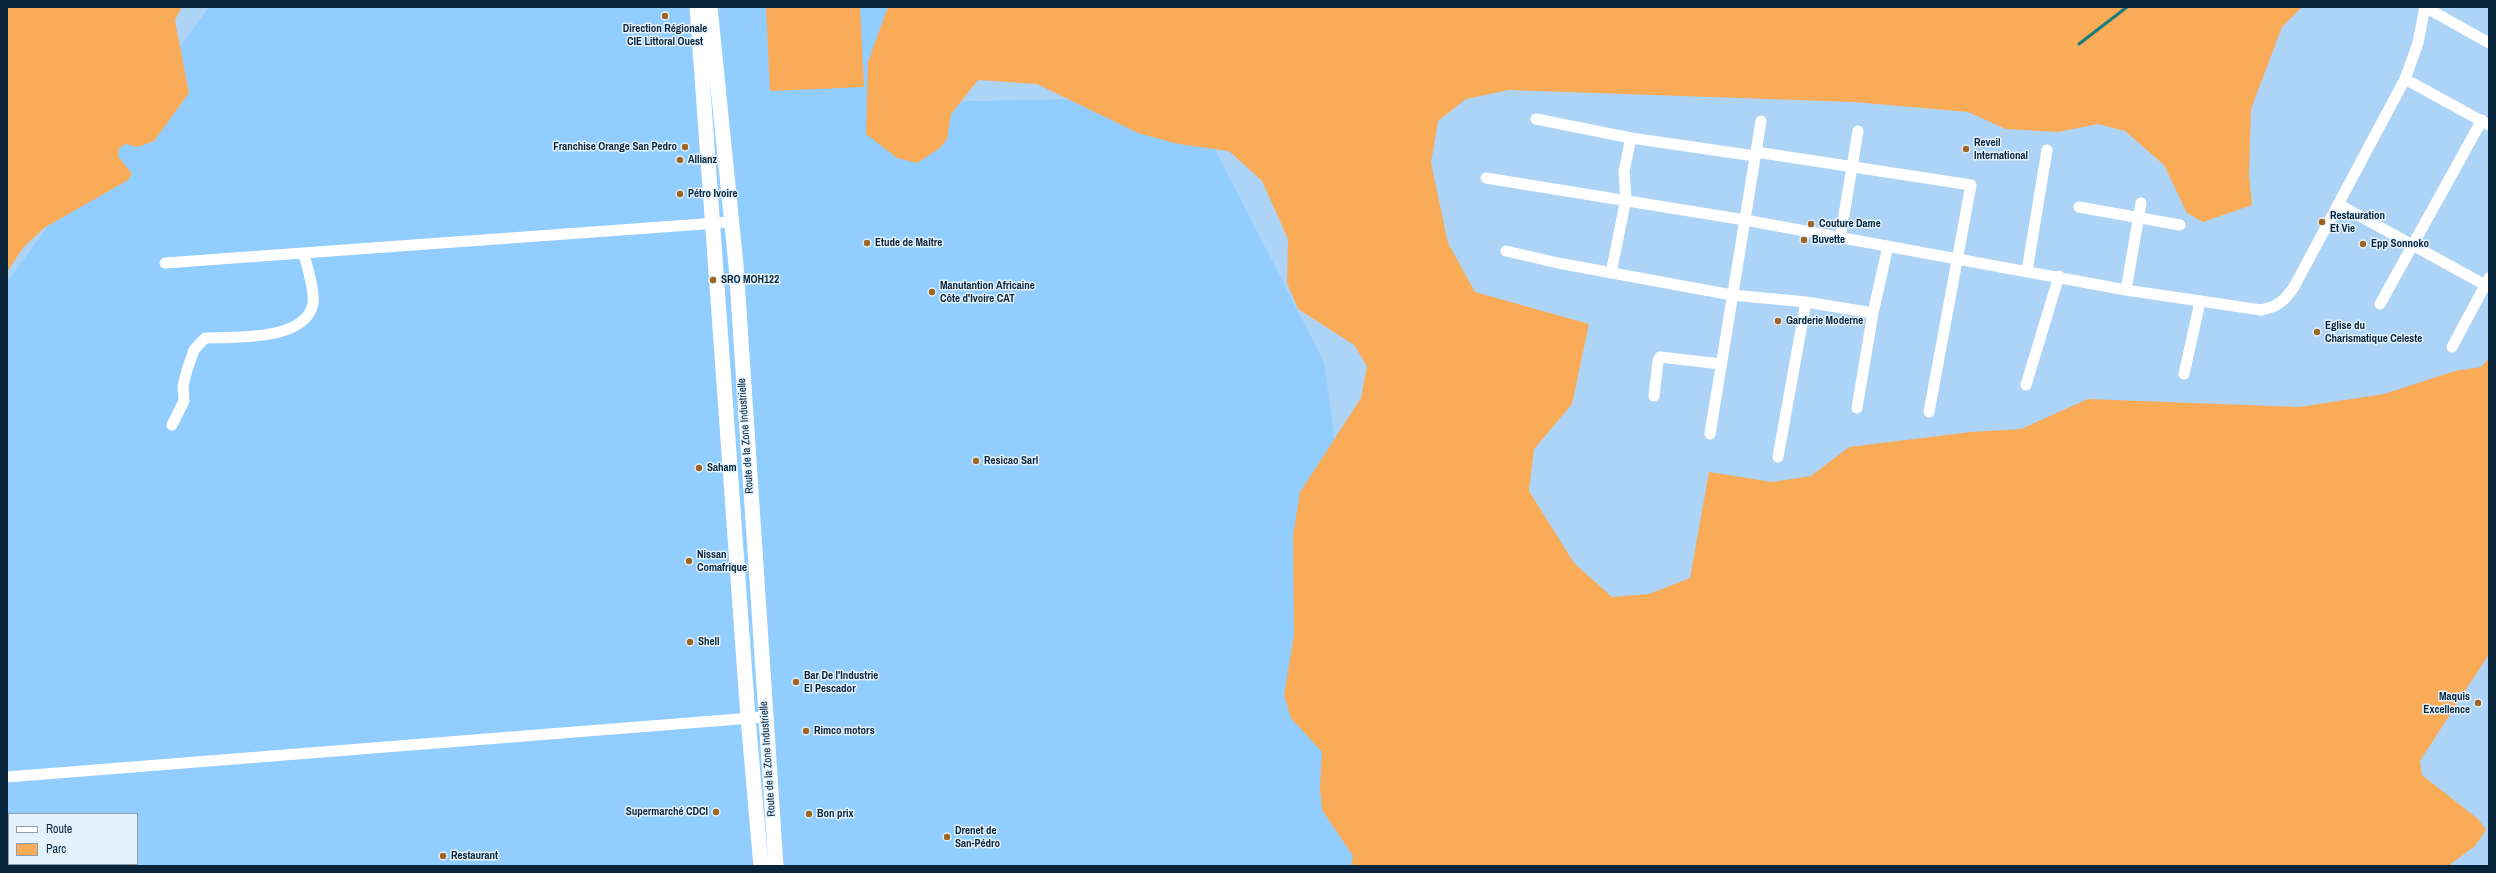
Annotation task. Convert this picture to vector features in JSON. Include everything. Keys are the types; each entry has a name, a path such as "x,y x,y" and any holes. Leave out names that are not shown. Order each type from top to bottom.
{"main road":[{"name":"Route de la Zone Industrielle","path":"697,7 748,718 761,866"},
{"name":"Route de la Zone Industrielle","path":"710,7 736,265 764,717 776,866"}],"street":[{"path":"1486,178 1626,199 1745,220 1840,239 2059,276 2126,290 2261,310 2273,308 2284,301 2338,204 2405,79 2418,43 2425,7 2489,43"},
{"path":"2380,304 2486,122 2405,79"},
{"path":"1536,119 1631,138 1850,166 1971,185 1929,412"},
{"path":"1710,434 1761,121"},
{"path":"1840,239 1850,166 1858,131"},
{"path":"1611,273 1626,199 1624,171 1631,138"},
{"path":"2027,271 2047,150"},
{"path":"2126,290 2142,203"},
{"path":"2338,204 2413,245 2487,281 2452,347"},
{"path":"2079,207 2180,225"},
{"path":"165,263 304,255 731,222"},
{"path":"1857,408 1873,313 1888,246"},
{"path":"1506,251 1611,273 1732,295 1806,302 1873,313"},
{"path":"172,425 184,401 183,386 192,356 205,338 286,332 309,316 314,302 304,255"},
{"path":"2026,385 2059,276"},
{"path":"1778,457 1806,302"},
{"path":"2184,374 2200,302"},
{"path":"1654,396 1660,357 1721,364"},
{"path":"7,777 764,717"}],"shaded area":[{"path":"209,7 903,7 916,102 1188,97 1324,362 1394,866 7,866 7,282"}],"green space":[{"path":"7,7 182,7 175,20 189,93 154,141 138,147 126,144 119,148 118,156 132,174 128,180 44,228 23,248 7,272"},
{"path":"766,7 860,7 864,87 770,91"},
{"path":"888,7 2302,7 2282,27 2251,109 2249,175 2252,205 2203,222 2187,213 2164,165 2125,131 2098,124 2058,132 2006,129 1968,112 1854,102 1509,90 1466,99 1438,121 1431,163 1448,243 1475,292 1589,324 1572,404 1534,449 1529,491 1574,563 1612,597 1649,594 1690,578 1709,472 1772,482 1811,476 1849,447 1971,432 2021,429 2088,399 2299,407 2384,394 2455,371 2481,367 2489,358 2489,654 2420,761 2422,775 2478,819 2486,830 2475,846 2448,866 1351,866 1353,856 1322,810 1320,787 1322,752 1291,718 1284,695 1294,635 1293,536 1300,492 1361,398 1367,366 1354,345 1298,309 1287,283 1288,239 1262,181 1229,151 1178,144 1138,133 1037,84 978,80 951,114 947,139 940,148 917,163 897,158 866,134 868,62"}],"waterway":[{"path":"2079,44 2127,7"}],"place":[{"name":"Direction Régionale CIE Littoral Ouest","path":"665,16"},
{"name":"Franchise Orange San Pedro","path":"685,147"},
{"name":"Reveil International","path":"1966,149"},
{"name":"Allianz","path":"680,160"},
{"name":"Pétro Ivoire","path":"680,194"},
{"name":"Restauration Et Vie","path":"2322,222"},
{"name":"Couture Dame","path":"1811,224"},
{"name":"Buvette","path":"1804,240"},
{"name":"Etude de Maître","path":"867,243"},
{"name":"Epp Sonnoko","path":"2363,244"},
{"name":"SRO MOH122","path":"713,280"},
{"name":"Manutantion Africaine Côte d'Ivoire CAT","path":"932,292"},
{"name":"Garderie Moderne","path":"1778,321"},
{"name":"Eglise du Charismatique Celeste","path":"2317,332"},
{"name":"Resicao Sarl","path":"976,461"},
{"name":"Saham","path":"699,468"},
{"name":"Nissan Comafrique","path":"689,561"},
{"name":"Shell","path":"690,642"},
{"name":"Bar De l'Industrie El Pescador","path":"796,682"},
{"name":"Maquis Excellence","path":"2478,703"},
{"name":"Rimco motors","path":"806,731"},
{"name":"Supermarché CDCI","path":"716,812"},
{"name":"Bon prix","path":"809,814"},
{"name":"Drenet de San-Pédro","path":"947,837"},
{"name":"Restaurant","path":"443,856"}]}
